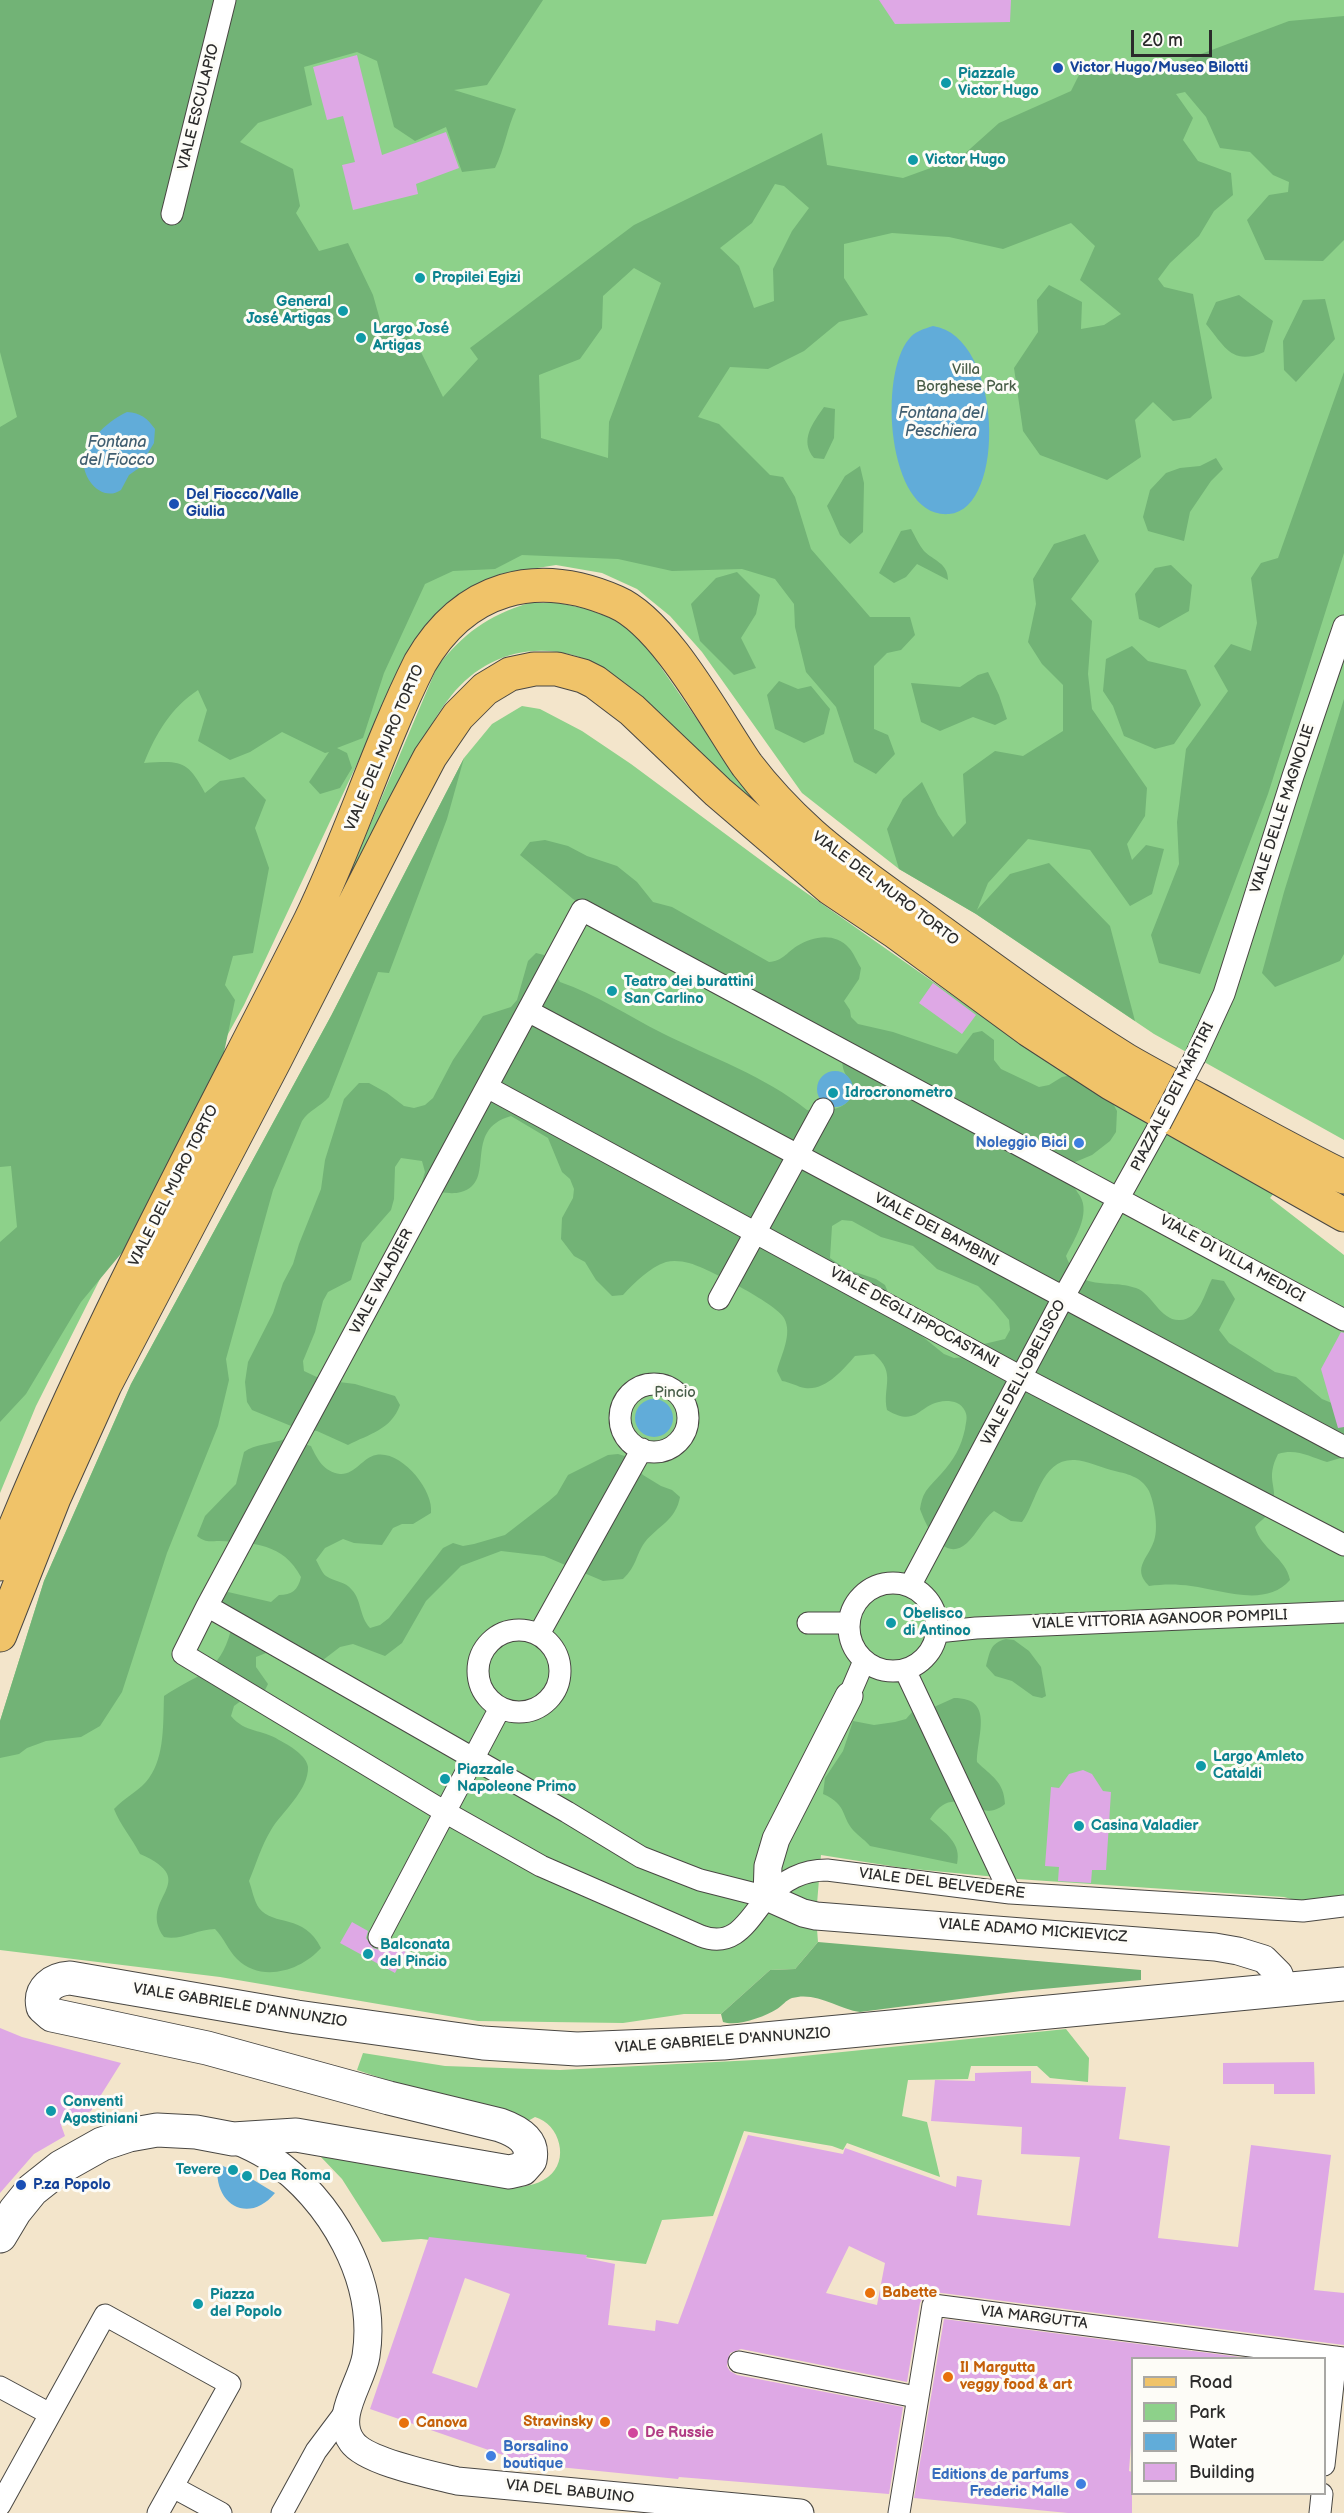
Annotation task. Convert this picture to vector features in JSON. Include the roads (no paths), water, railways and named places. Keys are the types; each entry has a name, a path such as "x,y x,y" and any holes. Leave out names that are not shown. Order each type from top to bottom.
{"main road":[{"name":"VIALE DEL MURO TORTO","path":"0,1564 38,1468 98,1338 328,882 416,670 437,636 450,624 476,602 504,591 530,585 555,584 590,591 634,612 658,636 680,664 760,782 790,815 835,854 1007,980 1127,1061 1344,1177"},
{"name":"VIALE DEL MURO TORTO","path":"0,1635 54,1498 105,1385 416,784 441,740 466,706 490,685 510,674 534,669 556,669 583,676 595,682 632,710 718,792 830,888 894,931 1029,1030 1112,1084 1344,1215"}],"street":[{"name":"VIALE ESCULAPIO","path":"172,214 225,0"},
{"name":"VIALE DELLE MAGNOLIE","path":"1224,994 1293,776 1344,626"},
{"name":"VIALE VALADIER","path":"446,1812 183,1654 582,910"},
{"name":"VIALE DI VILLA MEDICI","path":"582,910 1344,1320"},
{"name":"PIAZZALE DEI MARTIRI","path":"1120,1198 1195,1057 1224,994"},
{"name":"VIALE DEI BAMBINI","path":"528,1011 1063,1299 1344,1447"},
{"name":"VIALE DEGLI IPPOCASTANI","path":"487,1087 1023,1378 1344,1545"},
{"path":"719,1299 823,1109"},
{"name":"VIALE DELL'OBELISCO","path":"910,1586 1023,1378 1063,1299 1120,1198"},
{"path":"539,1634 642,1449"},
{"path":"894,1583 910,1586 926,1597 935,1613 937,1632 932,1648 921,1662 905,1670 891,1672 876,1669 864,1661 855,1650 849,1637 848,1623 853,1607 863,1594 878,1585 894,1583"},
{"path":"207,1606 567,1812 641,1857 700,1880 767,1897 768,1866 776,1839 849,1696 864,1661"},
{"name":"VIALE VITTORIA AGANOOR POMPILI","path":"937,1632 976,1628 1344,1612"},
{"path":"808,1623 848,1623"},
{"path":"526,1630 539,1634 550,1642 557,1652 561,1665 561,1678 556,1690 549,1701 538,1708 525,1712 512,1712 500,1708 490,1700 480,1683 478,1664 483,1652 490,1641 507,1631 526,1630"},
{"path":"905,1670 1010,1893"},
{"path":"379,1937 500,1708"},
{"name":"VIALE DEL BELVEDERE","path":"446,1812 541,1866 712,1940 729,1939 737,1933 767,1897 793,1877 814,1870 1010,1893 1302,1911 1344,1906"},
{"name":"VIALE ADAMO MICKIEVICZ","path":"767,1897 803,1913 816,1916 1176,1942 1238,1951 1264,1959 1271,1964 1279,1974 1284,1989"},
{"name":"VIALE GABRIELE D'ANNUNZIO","path":"233,2139 296,2134 509,2172 526,2166 531,2153 528,2143 518,2132 500,2125 389,2098 216,2050 52,2015 42,2003 42,1995 47,1987 54,1981 70,1978 297,2017 471,2042 517,2047 577,2049 754,2040 1284,1989"},
{"path":"1284,1989 1344,1984"},
{"path":"0,2236 15,2211 32,2190 61,2167 102,2144 129,2135 157,2130 196,2132 233,2139 267,2156 306,2189 333,2223 352,2257 364,2297 368,2334 364,2367 349,2407 315,2451 282,2513"},
{"name":"VIA MARGUTTA","path":"899,2513 916,2397 933,2305 1340,2357"},
{"path":"0,2505 105,2315 230,2384 158,2513"},
{"path":"1326,2452 1340,2357"},
{"path":"739,2362 916,2397"},
{"path":"0,2387 50,2414"},
{"name":"VIA DEL BABUINO","path":"349,2407 346,2427 348,2435 352,2443 362,2452 448,2478 677,2503 800,2513"},
{"path":"173,2487 221,2513"},
{"path":"1320,2513 1322,2495"}],"water":[{"name":"Fontana del Peschiera","path":"933,326 956,337 973,359 984,389 989,422 988,455 981,484 968,505 949,514 928,509 912,494 901,470 894,442 893,382 899,357 911,336"},
{"name":"Fontana del Fiocco","path":"127,412 140,415 149,422 155,429 154,443 139,468 129,475 121,490 114,493 100,491 89,481 86,474 84,459 86,452 101,431 114,419"},
{"path":"835,1071 848,1076 853,1089 848,1102 835,1107 822,1102 817,1089 822,1076"},
{"path":"654,1399 667,1405 673,1418 667,1431 654,1437 641,1431 635,1418 641,1405"},
{"path":"218,2164 247,2176 275,2193 265,2203 254,2208 244,2209 234,2206 221,2190"}],"place":[{"name":"Victor Hugo/Museo Bilotti","path":"1058,68"},
{"name":"Piazzale Victor Hugo","path":"946,83"},
{"name":"Victor Hugo","path":"913,160"},
{"name":"Propilei Egizi","path":"420,278"},
{"name":"General José Artigas","path":"343,311"},
{"name":"Largo José Artigas","path":"361,338"},
{"name":"Del Fiocco/Valle Giulia","path":"174,504"},
{"name":"Teatro dei burattini San Carlino","path":"612,991"},
{"name":"Idrocronometro","path":"833,1093"},
{"name":"Noleggio Bici","path":"1079,1143"},
{"name":"Obelisco di Antinoo","path":"891,1623"},
{"name":"Largo Amleto Cataldi","path":"1201,1766"},
{"name":"Piazzale Napoleone Primo","path":"445,1779"},
{"name":"Casina Valadier","path":"1079,1826"},
{"name":"Balconata del Pincio","path":"368,1954"},
{"name":"Conventi Agostiniani","path":"51,2111"},
{"name":"Tevere","path":"233,2170"},
{"name":"Dea Roma","path":"247,2176"},
{"name":"P.za Popolo","path":"21,2185"},
{"name":"Babette","path":"870,2293"},
{"name":"Piazza del Popolo","path":"198,2304"},
{"name":"Il Margutta veggy food & art","path":"948,2377"},
{"name":"Stravinsky","path":"605,2422"},
{"name":"Canova","path":"404,2423"},
{"name":"De Russie","path":"633,2433"},
{"name":"Borsalino boutique","path":"491,2456"},
{"name":"Editions de parfums Frederic Malle","path":"1081,2484"}],"park label":[{"name":"Villa Borghese Park","path":"966,378"},
{"name":"Pincio","path":"675,1393"}]}
